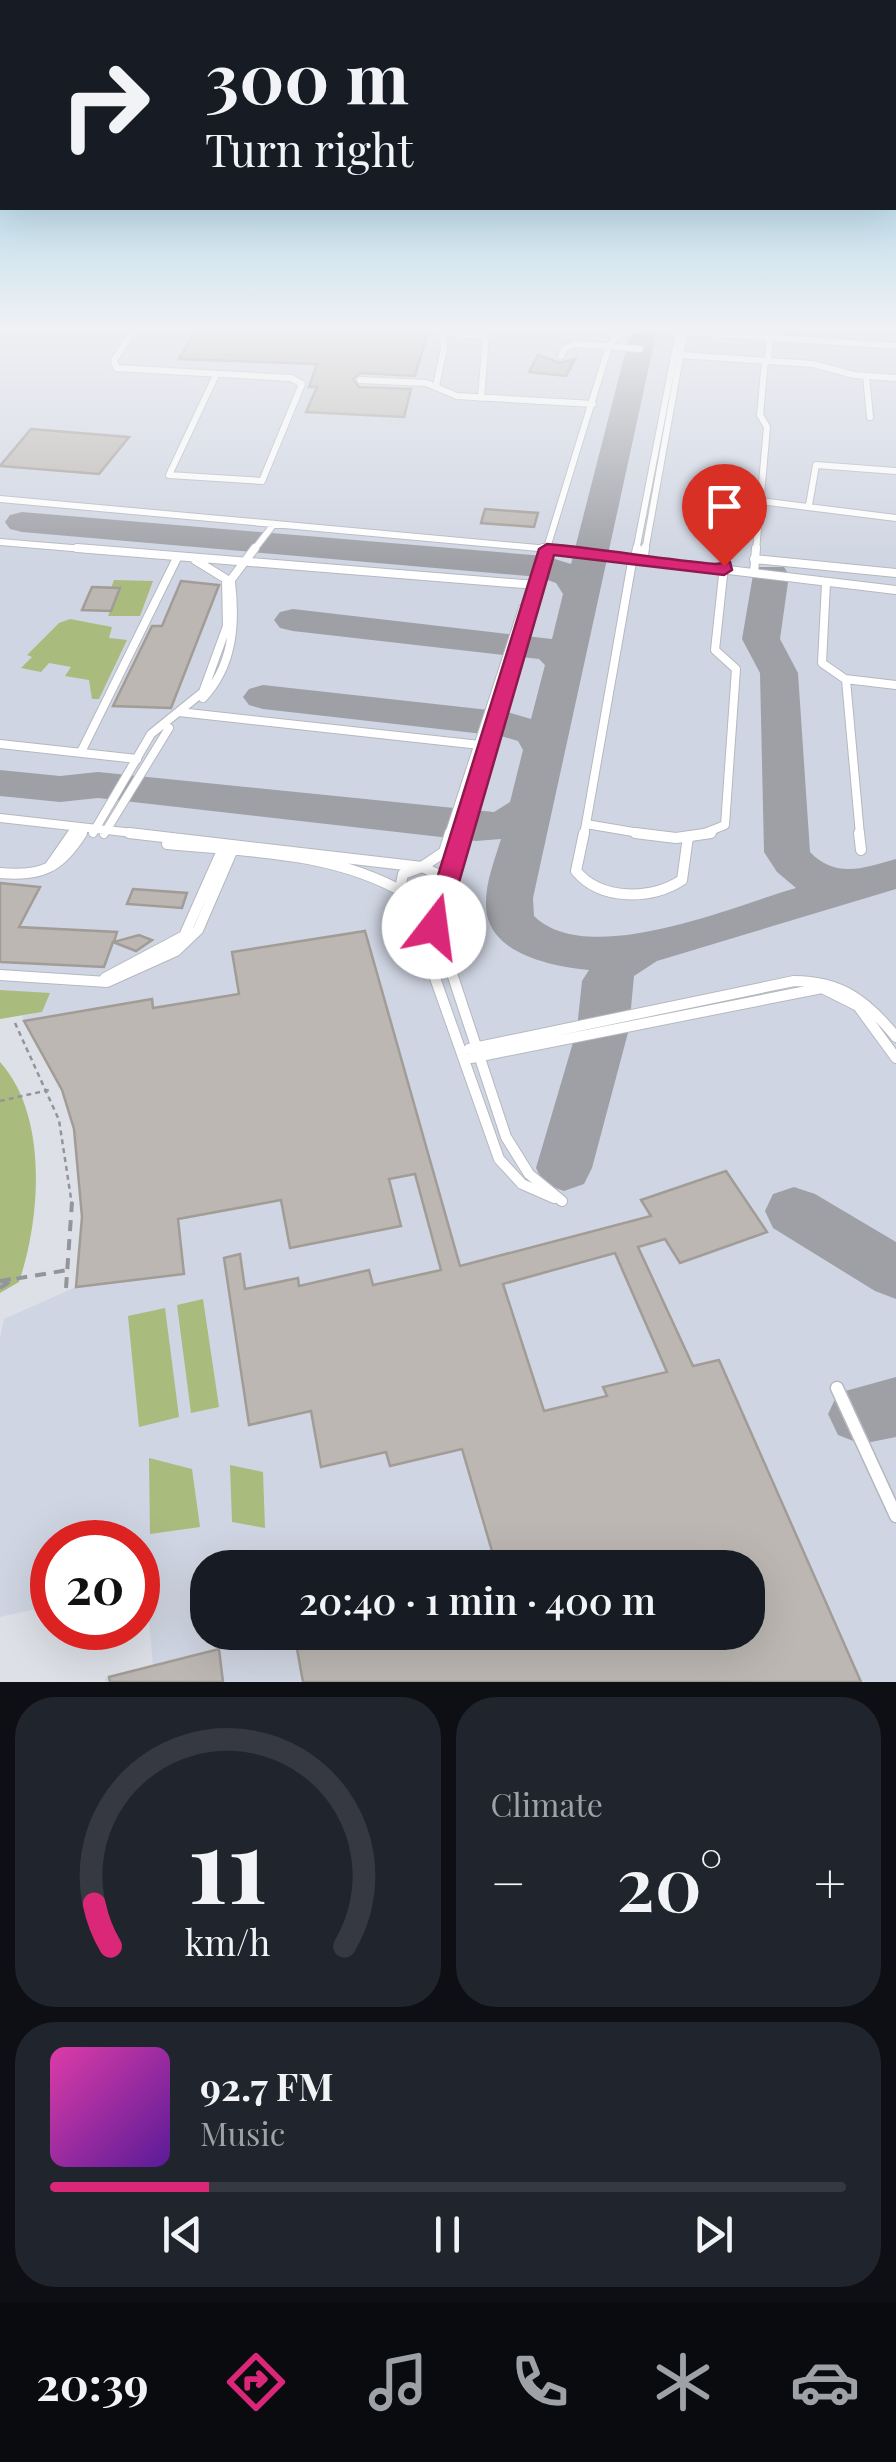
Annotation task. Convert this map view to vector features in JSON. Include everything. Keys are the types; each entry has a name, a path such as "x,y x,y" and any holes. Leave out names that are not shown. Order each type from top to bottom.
{"lane":[{"path":"199,408 168,467 169,475 262,481 292,408"},
{"path":"482,746 434,927 506,1138 529,1174 562,1200 528,1191 511,1177 499,1158 400,878 434,863 444,852 592,408"},
{"path":"666,408 576,871 594,888 654,894 682,880 688,837"},
{"path":"634,560 644,554 670,408"},
{"path":"754,567 766,432 761,408"},
{"path":"869,408 870,417"},
{"path":"809,505 812,469 816,465 896,470"},
{"path":"0,499 620,552 634,560 724,568 896,573"},
{"path":"760,501 896,518"},
{"path":"228,583 274,524"},
{"path":"0,542 177,558 250,559 533,585"},
{"path":"81,752 177,558"},
{"path":"89,832 152,734 210,692 231,640 236,610 228,583 212,568 191,558"},
{"path":"754,567 826,584 896,590"},
{"path":"586,824 688,837 717,831 727,818 736,670 715,650 724,568"},
{"path":"826,584 822,662 834,676 846,680 896,684"},
{"path":"846,680 861,850"},
{"path":"183,712 482,746"},
{"path":"0,871 33,876 54,870 89,832 162,733 183,712"},
{"path":"0,744 137,759"},
{"path":"0,821 422,867 441,873 444,887"},
{"path":"228,848 353,867 405,893 427,897 444,887"},
{"path":"0,976 87,982 126,978 188,943 228,848"},
{"path":"462,1055 794,981 822,980 849,988 870,1004 896,1037"},
{"path":"476,1052 822,988 858,1006 896,1058"},
{"path":"511,1177 529,1174"},
{"path":"837,1388 896,1516"}],"path":[{"path":"15,1023 50,1089 70,1163 74,1217 66,1288"},
{"path":"35,1058 43,1055"},
{"path":"0,1101 50,1089"},
{"path":"0,1281 68,1270"},
{"path":"0,1288 14,1278"}],"shaded area":[{"path":"0,408 896,408 896,1682 105,1682 105,1678 153,1666 152,1650 160,1650 160,1520 30,1520 30,1610 0,1617 0,1338 4,1319 76,1287 82,1216 74,1129 62,1090 22,1016 42,1012 49,994 0,990"}],"green space":[{"path":"114,580 153,581 140,616 108,616 120,589 111,588"},
{"path":"70,619 112,627 109,638 127,640 99,699 92,699 89,680 65,676 71,667 49,663 41,672 21,668 32,657 27,655 59,623"},
{"path":"0,990 50,993 42,1012 0,1019"},
{"path":"0,1062 16,1084 26,1110 36,1168 32,1228 19,1282 0,1293"},
{"path":"203,1299 219,1407 191,1413 177,1305"},
{"path":"165,1308 179,1417 139,1427 128,1316"},
{"path":"149,1458 192,1469 200,1527 160,1533 160,1520 150,1520"},
{"path":"230,1465 263,1472 265,1528 232,1522"}],"building":[{"path":"308,408 406,408 404,417 306,412"},
{"path":"31,429 129,437 99,474 0,466"},
{"path":"485,509 538,513 534,527 481,523"},
{"path":"181,581 219,585 171,708 113,706 152,626 162,626"},
{"path":"92,587 120,588 111,611 82,610"},
{"path":"0,883 40,887 19,927 117,932 114,942 139,935 152,940 136,951 113,942 104,967 0,962"},
{"path":"133,889 187,893 182,908 127,904"},
{"path":"365,931 460,1266 651,1216 641,1200 726,1171 767,1232 680,1263 665,1239 638,1247 693,1366 719,1360 861,1682 303,1682 297,1650 765,1650 765,1550 492,1550 462,1449 390,1466 386,1452 321,1467 311,1411 249,1425 224,1258 240,1254 245,1289 298,1278 299,1286 369,1270 373,1285 441,1270 415,1174 389,1179 401,1226 290,1248 281,1200 178,1219 184,1274 76,1287 82,1217 74,1129 62,1090 24,1021 152,999 153,1008 239,994 232,952","holes":["615,1253 667,1372 603,1387 607,1396 544,1411 503,1284"]},
{"path":"219,1650 223,1682 110,1682 109,1677"}],"taxiway":[{"path":"625,408 509,898 510,916 519,930 552,947 628,953 859,885"},
{"path":"22,522 545,567 569,576 581,594"},
{"path":"771,575 761,639 779,673 787,852 808,875 838,884 859,885"},
{"path":"293,620 529,644 552,651 565,662"},
{"path":"263,697 507,724 533,733 544,750"},
{"path":"0,783 60,789 98,785 476,827 504,825 530,809"},
{"path":"859,885 896,874"},
{"path":"564,1168 603,1029 607,981 616,965 639,951"},
{"path":"794,1211 896,1273"},
{"path":"861,1414 896,1407"}],"route":[{"path":"434,927 547,549 618,556 632,562 724,570 724,566"}]}
